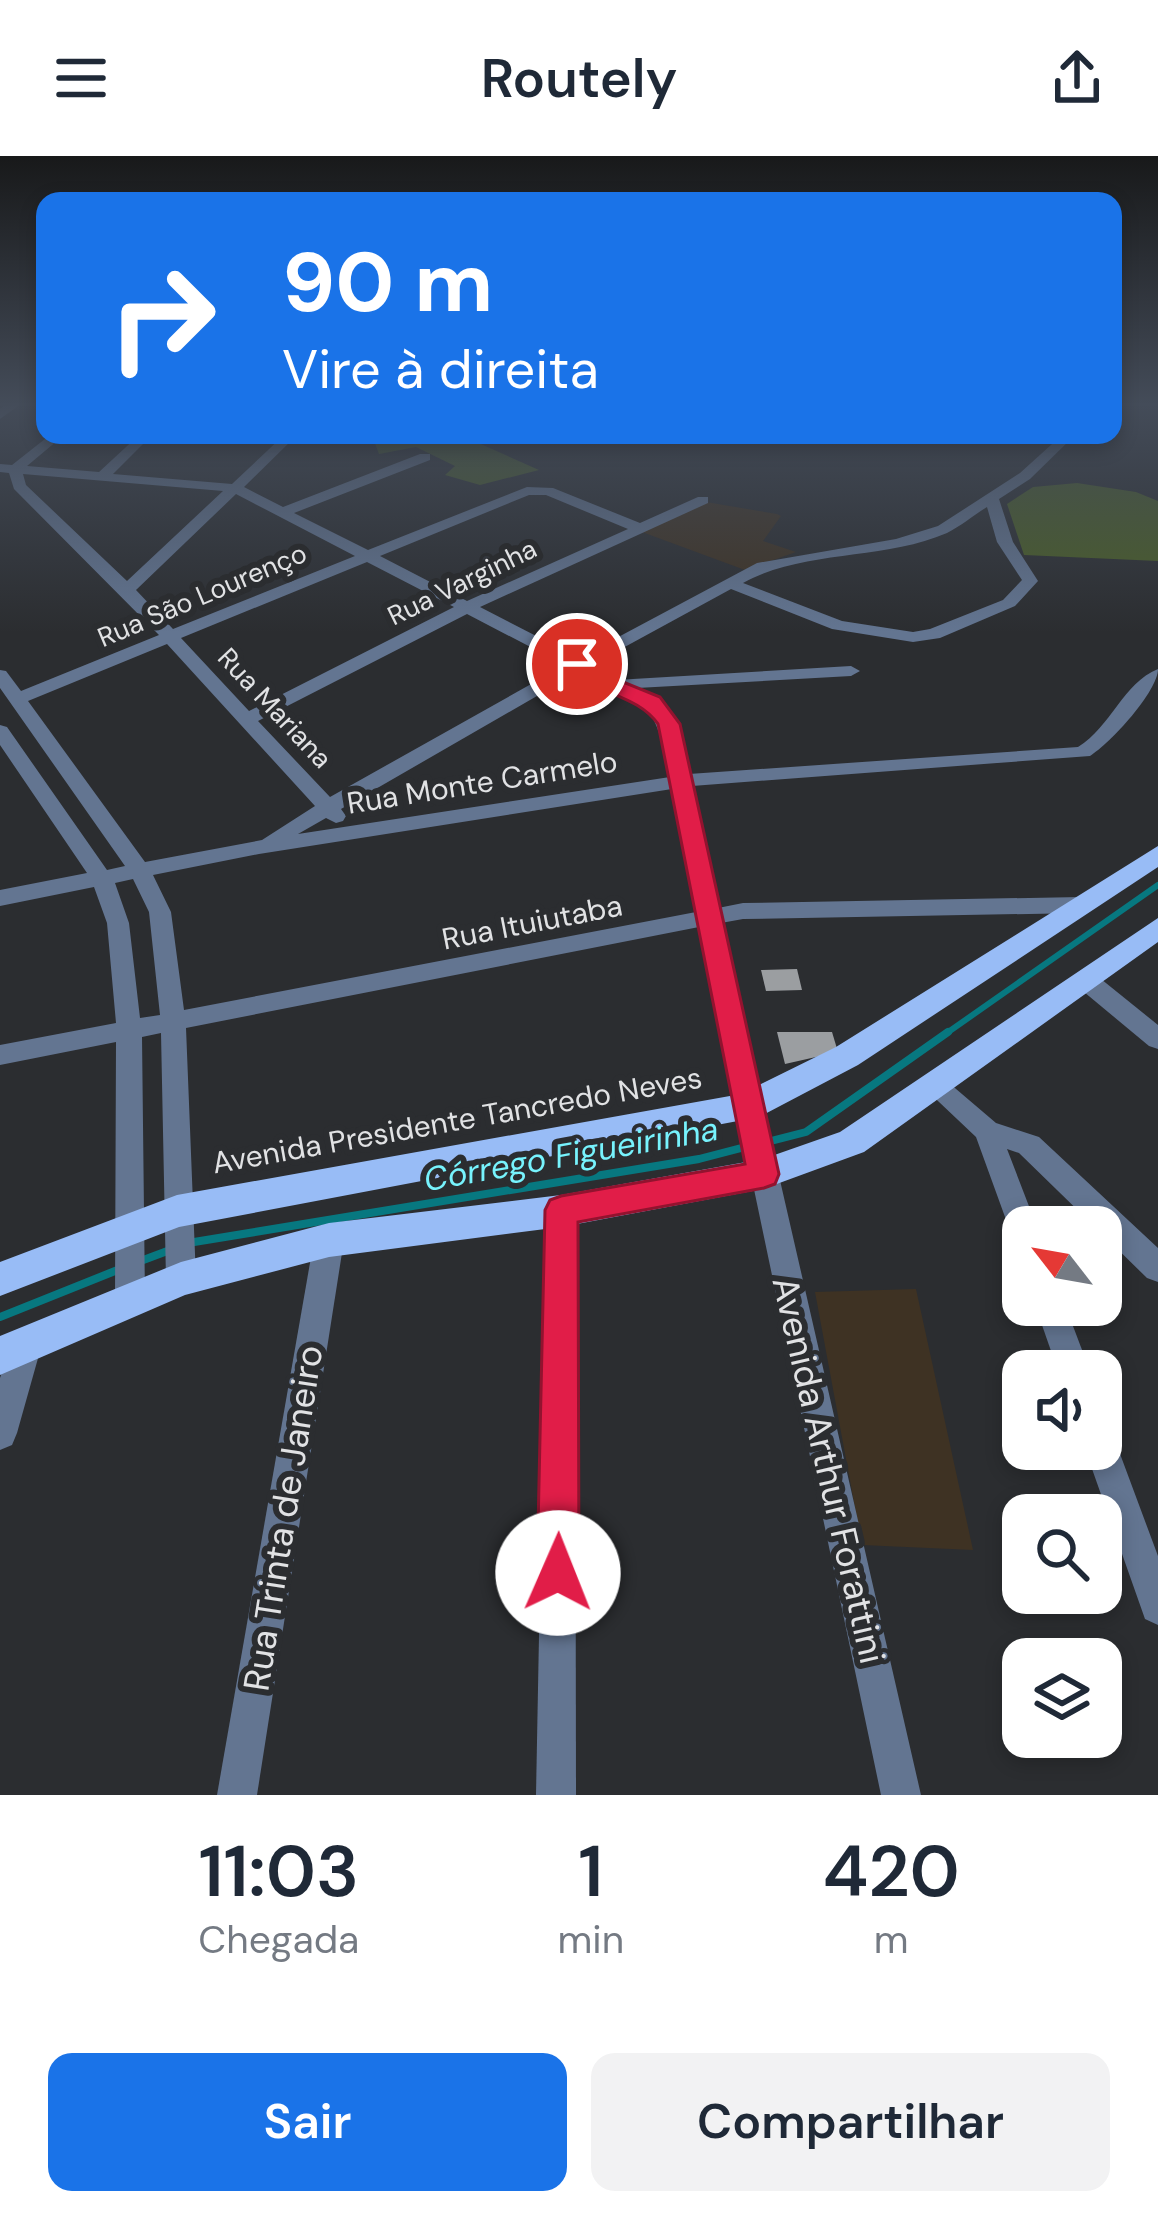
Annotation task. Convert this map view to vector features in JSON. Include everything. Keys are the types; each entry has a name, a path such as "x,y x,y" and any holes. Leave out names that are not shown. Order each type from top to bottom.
{"main road":[{"name":"Avenida Presidente Tancredo Neves","path":"0,1280 177,1210 747,1107 847,1056 1158,855"},
{"path":"13,1350 181,1279 329,1240 561,1210 760,1159 852,1142 1156,932"}],"street":[{"name":"Rua Mariana","path":"15,479 330,805 346,833"},
{"name":"Avenida Arthur Forattini","path":"150,479 236,488 285,511 577,664 584,673 652,701 669,724 747,1107 902,1795"},
{"path":"127,590 245,479"},
{"path":"285,511 366,479"},
{"path":"259,848 577,664 762,566 933,534 1018,479"},
{"name":"Rua São Lourenço","path":"19,698 539,490 639,528"},
{"path":"729,583 869,633 934,634 1009,603 1030,581 1005,542 992,498"},
{"name":"Rua Varginha","path":"247,719 465,608 703,500"},
{"path":"619,685 851,671"},
{"name":"Rua Monte Carmelo","path":"0,898 346,833 682,781 1083,752 1095,747 1132,695 1158,674"},
{"path":"0,675 140,869 160,912 173,1023 181,1279"},
{"path":"0,731 10,768 104,880 118,923 129,1030 130,1300"},
{"path":"10,768 52,752"},
{"name":"Rua Ituiutaba","path":"0,1055 743,910 1082,905"},
{"path":"1087,981 1158,1039"},
{"path":"932,1084 987,1131 1029,1145 1158,1268"},
{"path":"987,1131 1014,1206"},
{"path":"556,1795 561,1210"},
{"name":"Rua Trinta de Janeiro","path":"237,1795 329,1240"},
{"path":"0,1432 13,1350"},
{"path":"1109,1470 1158,1606"}],"shaded area":[{"path":"706,502 781,516 763,541 796,552 745,570 642,532"},
{"path":"916,1289 973,1550 862,1545 815,1292"}],"green space":[{"path":"461,479 502,479 480,485"},
{"path":"1077,483 1136,492 1158,501 1158,561 1024,555 1007,504 1033,487"}],"building":[{"path":"797,969 802,990 766,991 761,970"},
{"path":"777,1032 832,1032 838,1052 785,1064"}],"waterway":[{"name":"Córrego Figueirinha","path":"944,1035 1158,885"},
{"name":"Córrego Figueirinha","path":"767,1142 806,1132 948,1032"},
{"name":"Córrego Figueirinha","path":"188,1243 699,1159 749,1146"},
{"name":"Córrego Figueirinha","path":"138,1262 170,1250"},
{"name":"Córrego Figueirinha","path":"0,1317 120,1269"}],"route":[{"path":"558,1573 561,1210 764,1174 669,724 652,701 584,673 577,664"}]}
